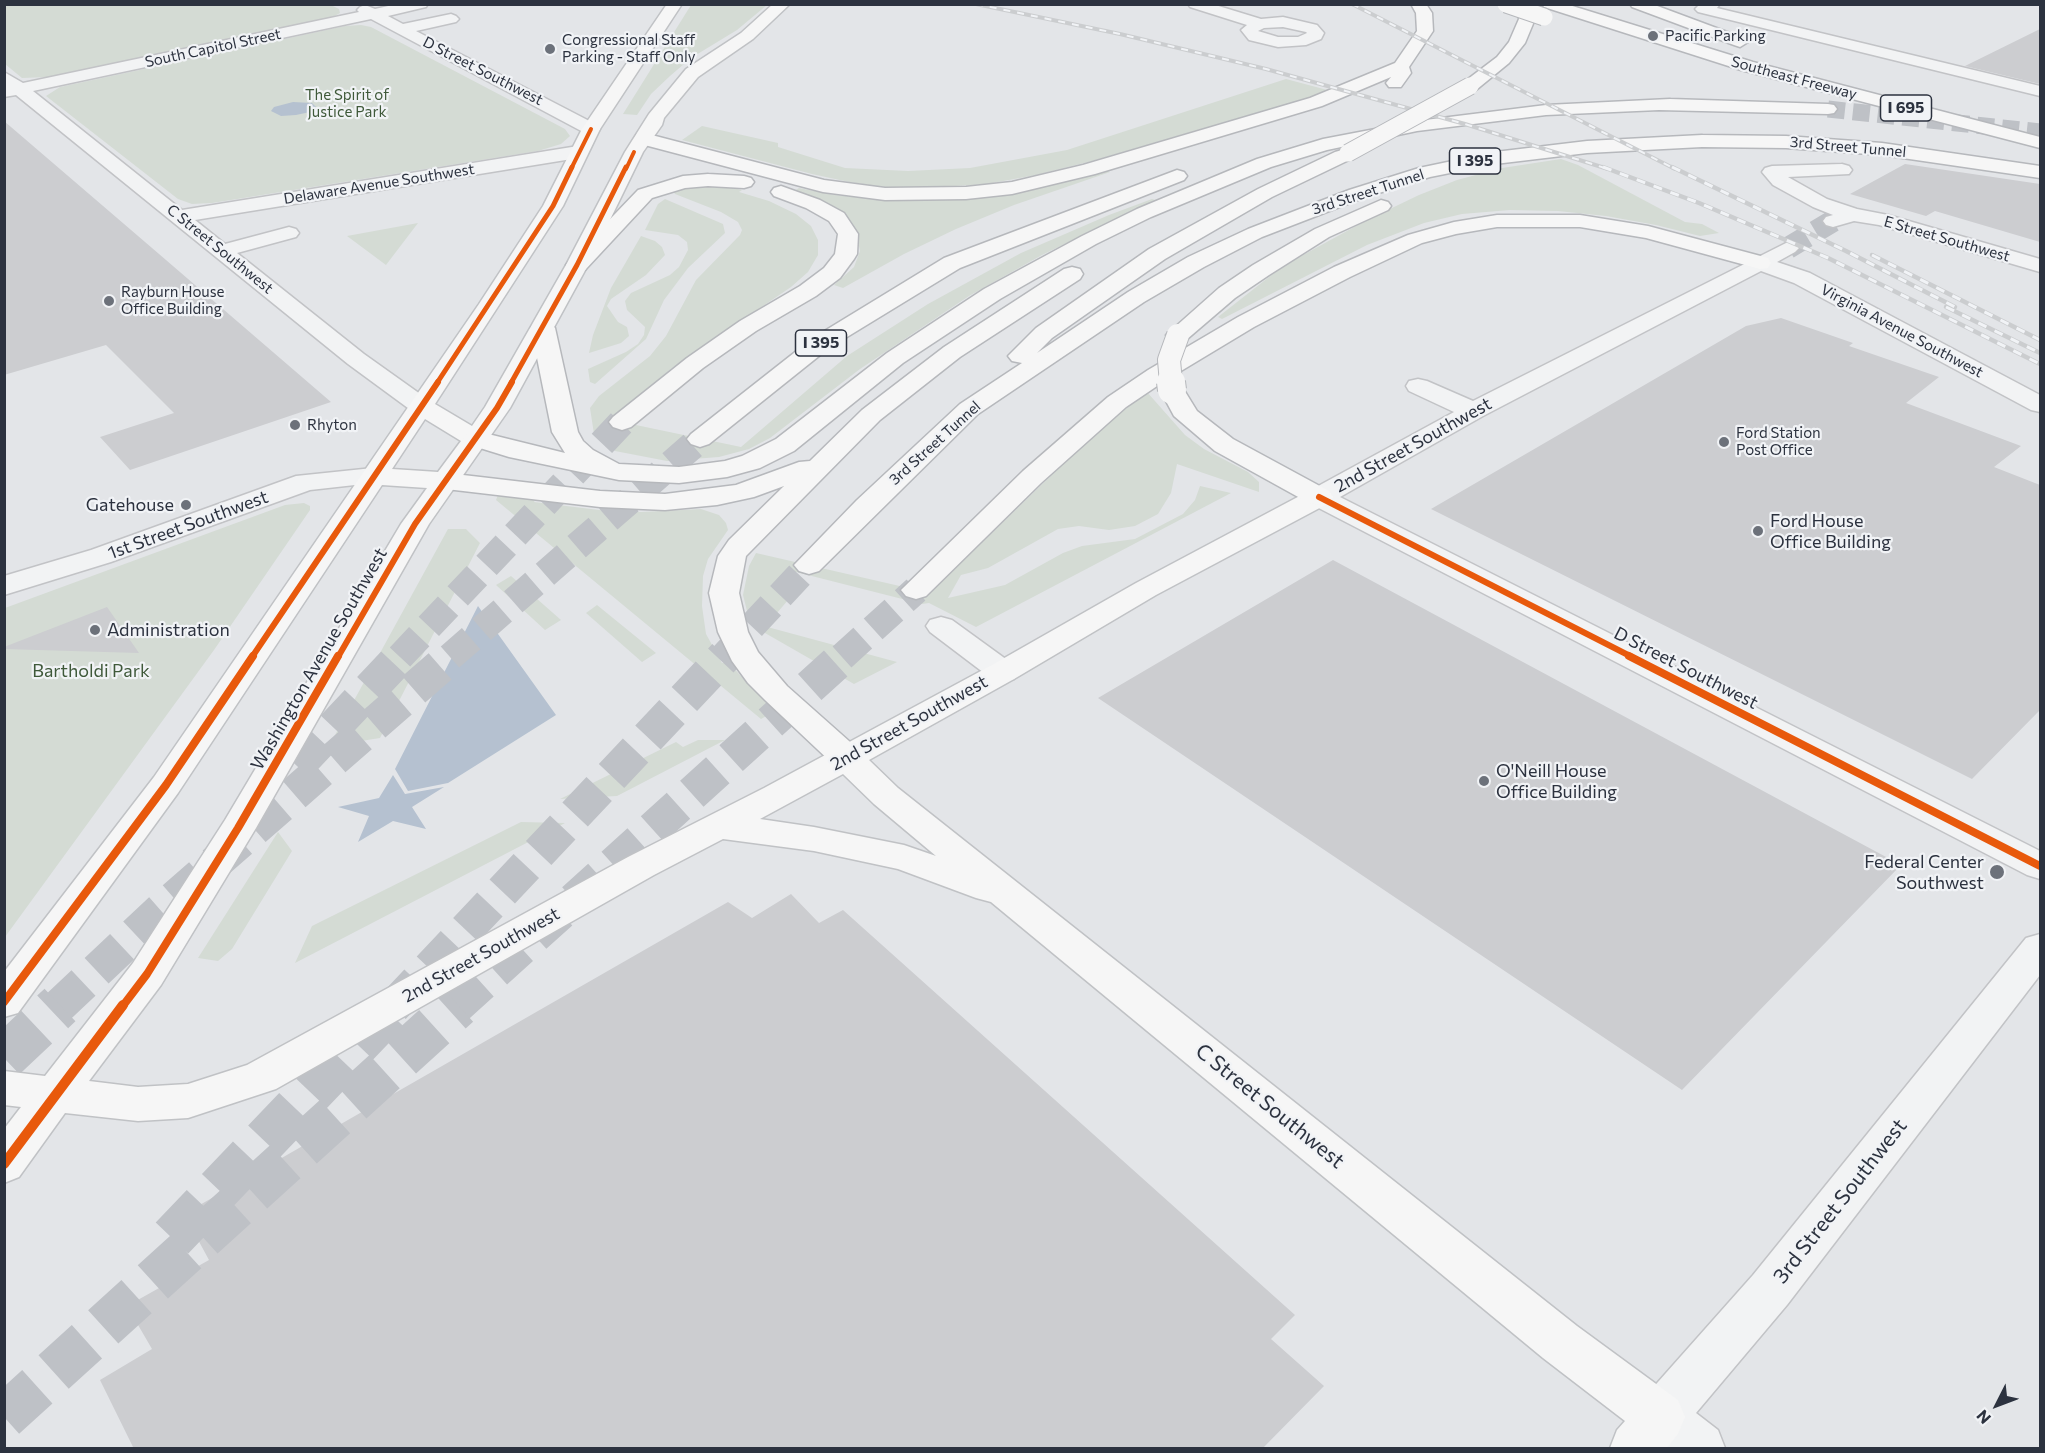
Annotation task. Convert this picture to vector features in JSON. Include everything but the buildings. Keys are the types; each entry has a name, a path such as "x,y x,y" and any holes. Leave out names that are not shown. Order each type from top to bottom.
{"main road":[{"path":"619,138 675,4"},
{"name":"Washington Avenue Southwest","path":"4,1002 166,785 553,206 578,152 619,138 668,101 692,73 708,60 747,36 783,4"},
{"path":"1408,4 1425,32"},
{"path":"619,138 823,186 885,194 966,193 1052,180 1316,102 1401,67 1425,32 1424,13 1418,4"},
{"path":"1506,4 1635,43 1771,72"},
{"path":"969,409 1044,333 1130,273 1211,222 1408,122 1470,86 1503,60 1517,43 1527,19 1524,4"},
{"name":"Southeast Freeway","path":"1549,4 1771,72 2040,143"},
{"name":"Southeast Freeway","path":"1601,4 1752,48 1637,4"},
{"name":"Southeast Freeway","path":"1798,62 1882,84"},
{"path":"952,263 1041,216 1169,164 1365,99 1397,82 1403,74 1401,67"},
{"name":"3rd Street Tunnel","path":"1209,166 1332,132 1459,111 1592,102 1828,109"},
{"path":"421,406 476,439 518,451 619,472 702,474 727,469 770,454 785,445 895,358 992,294 1089,240 1144,213 1264,163 1323,145 1417,126 1567,108 1670,104"},
{"path":"619,138 813,204 837,217 848,234 846,254 831,273 704,357 622,422"},
{"name":"Washington Avenue Southwest","path":"4,1164 147,974 238,828 415,524 497,408 577,265 619,138"},
{"name":"3rd Street Tunnel","path":"809,566 867,506 969,409 1136,297 1196,262 1255,233 1356,194 1460,164 1534,152 1661,142 1786,142 1882,149 2040,172"},
{"path":"1318,497 1224,446 1187,416 1172,390 1169,360 1178,334 1227,293 1322,233 1393,200 1534,152"},
{"path":"1112,252 1207,207 1348,153"},
{"name":"I 395","path":"700,438 821,343 952,263 1191,171"},
{"path":"577,265 645,194 683,182 708,180 744,182"},
{"path":"916,590 1032,477 1117,402 1174,364 1246,322 1342,272 1415,240 1454,228 1497,221 1571,220 1648,232 1760,263"},
{"name":"C Street Southwest","path":"1091,263 1028,301 952,352 871,415 739,546 732,556 724,593 733,632 743,654 759,676 886,795 1560,1342 1647,1433"},
{"path":"543,327 565,432 572,445 584,456 619,472"},
{"path":"373,476 446,481 600,499 665,502 717,497 744,491 769,484 823,461"},
{"name":"2nd Street Southwest","path":"4,1088 138,1104 188,1101 261,1077 641,866 1003,672 1146,589 1318,497"},
{"path":"719,826 814,839 904,858 1016,899"}],"street":[{"name":"D Street Southwest","path":"352,4 619,138"},
{"name":"South Capitol Street","path":"12,91 422,4"},
{"path":"1196,4 1260,24"},
{"path":"1225,13 1253,4"},
{"path":"1713,4 1702,9 2040,91"},
{"path":"401,29 451,19"},
{"name":"C Street Southwest","path":"4,77 12,91 180,216 356,359 421,406"},
{"name":"Delaware Avenue Southwest","path":"180,216 578,152"},
{"name":"E Street Southwest","path":"1842,170 1772,172 1779,182 1843,218 1881,219 2040,266"},
{"path":"222,250 289,233"},
{"name":"2nd Street Southwest","path":"1318,497 1474,411 1788,248"},
{"name":"Virginia Avenue Southwest","path":"1760,263 1802,278 2040,405"},
{"path":"1418,386 1474,411"},
{"name":"1st Street Southwest","path":"4,586 101,556 306,482 373,476"},
{"name":"D Street Southwest","path":"1318,497 2040,866"},
{"path":"941,626 1003,672"},
{"name":"3rd Street Southwest","path":"1647,1433 1770,1290 2040,948"},
{"name":"C Street Southwest","path":"1647,1433 1700,1449"}],"green space":[{"path":"329,4 339,9 340,13 331,18 49,77 22,78 5,64 4,5"},
{"path":"691,5 767,5 737,30 691,58 651,94 637,115 623,114"},
{"name":"The Spirit of Justice Park","path":"345,26 371,27 565,129 570,136 561,144 538,151 212,203 192,204 178,199 46,96 60,87"},
{"path":"1286,79 1331,91 1092,161 987,184 891,188 849,182 682,140 702,126 778,143 778,147 845,168 908,171 970,168 1067,150"},
{"path":"1561,159 1578,165 1685,222 1702,224 1719,233 1700,236 1606,216 1558,211 1510,210 1462,214 1424,223 1367,245 1222,319 1218,317 1283,266 1367,220 1419,195 1457,180 1502,168"},
{"path":"1106,170 1110,172 1014,205 956,229 904,254 843,288 834,285 854,267 860,251 857,236 794,191 799,188 835,195 876,199 967,198 1011,194"},
{"path":"695,185 742,190 739,192 769,201 796,214 811,226 818,240 818,255 808,272 791,287 672,368 612,420 741,447 847,356 928,304 1021,253 1109,215 1152,199 1155,200 1042,255 969,296 860,369 770,438 749,449 719,457 667,461 615,451 594,434 590,408 599,396 650,356 666,336 696,280 740,235 742,230 738,222 721,212 675,194 672,189"},
{"path":"665,199 723,224 725,233 688,268 664,300 646,339 595,384 590,382 588,369 626,352 638,344 644,335 645,327 627,310 625,301 631,293 670,275 679,267 688,250 687,242 678,235 645,230 658,204"},
{"path":"418,223 386,265 347,236"},
{"path":"641,236 655,241 662,247 665,255 646,275 611,299 607,306 618,322 627,327 629,336 621,343 589,353 593,335 611,288"},
{"path":"1147,392 1185,435 1204,449 1248,472 1259,482 1259,492 1177,464 1171,493 1158,514 1135,526 1109,530 1079,526 1058,529 988,568 961,575 948,598 1005,585 1063,553 1082,546 1135,539 1183,514 1195,500 1200,486 1231,493 976,627 929,603 922,604 796,572 787,580 800,586 771,620 748,615 743,595 749,566 756,553 930,593 1096,432"},
{"path":"498,495 536,498 534,502 599,510 641,512 701,509 719,515 726,523 728,530 708,559 703,576 702,606 706,634 722,663 728,662 752,688 779,709 761,719 496,500"},
{"name":"Bartholdi Park","path":"304,503 310,506 310,510 214,650 5,937 5,608 285,505"},
{"path":"448,529 466,529 480,543 380,738 329,746"},
{"path":"511,576 561,620 545,630 496,585"},
{"path":"597,605 656,653 642,662 586,613"},
{"path":"760,625 897,662 854,684 758,629"},
{"path":"698,740 725,740 617,796 560,799 676,742 683,747"},
{"path":"521,822 565,823 295,963 312,926"},
{"path":"278,832 292,851 232,949 218,961 198,958"}],"water":[{"path":"293,102 312,103 316,107 310,112 296,115 281,116 271,111 274,107"},
{"path":"478,606 556,715 448,783 408,791 395,769"},
{"path":"393,775 405,794 444,787 412,807 426,829 393,821 358,842 369,816 338,807 379,798"}],"tunnel":[{"path":"1828,109 2040,132"},
{"path":"1788,248 1833,221"},
{"path":"400,657 622,422"},
{"path":"450,657 700,439"},
{"path":"723,657 809,565"},
{"path":"842,657 916,590"},
{"path":"297,766 401,656"},
{"path":"58,1007 160,911 452,656"},
{"path":"393,1007 725,656"},
{"path":"456,1007 844,656"},
{"path":"4,1058 60,1005"},
{"path":"172,1238 394,1005"},
{"path":"4,1417 458,1005"}],"railway":[{"path":"976,4 1120,34 1266,69 1465,124 1608,169"},
{"path":"1352,4 1675,169"},
{"path":"1603,167 1699,203 1828,258 2040,364"},
{"path":"1672,167 1846,251 1955,307"},
{"path":"1872,255 2040,340"},
{"path":"1946,307 2040,353"}],"cycle path":[{"path":"4,1002 166,785 490,304 553,206 591,129"},
{"path":"4,1164 147,974 238,828 415,524 497,408 577,265 634,152"},
{"path":"1319,497 2040,866"}],"place":[{"name":"Pacific Parking","path":"1653,36"},
{"name":"Congressional Staff Parking - Staff Only","path":"550,49"},
{"name":"Rayburn House Office Building","path":"109,301"},
{"name":"Rhyton","path":"295,425"},
{"name":"Ford Station Post Office","path":"1724,442"},
{"name":"Gatehouse","path":"186,505"},
{"name":"Ford House Office Building","path":"1758,531"},
{"name":"Administration","path":"95,630"},
{"name":"O'Neill House Office Building","path":"1484,781"},
{"name":"Federal Center Southwest","path":"1997,872"}]}
